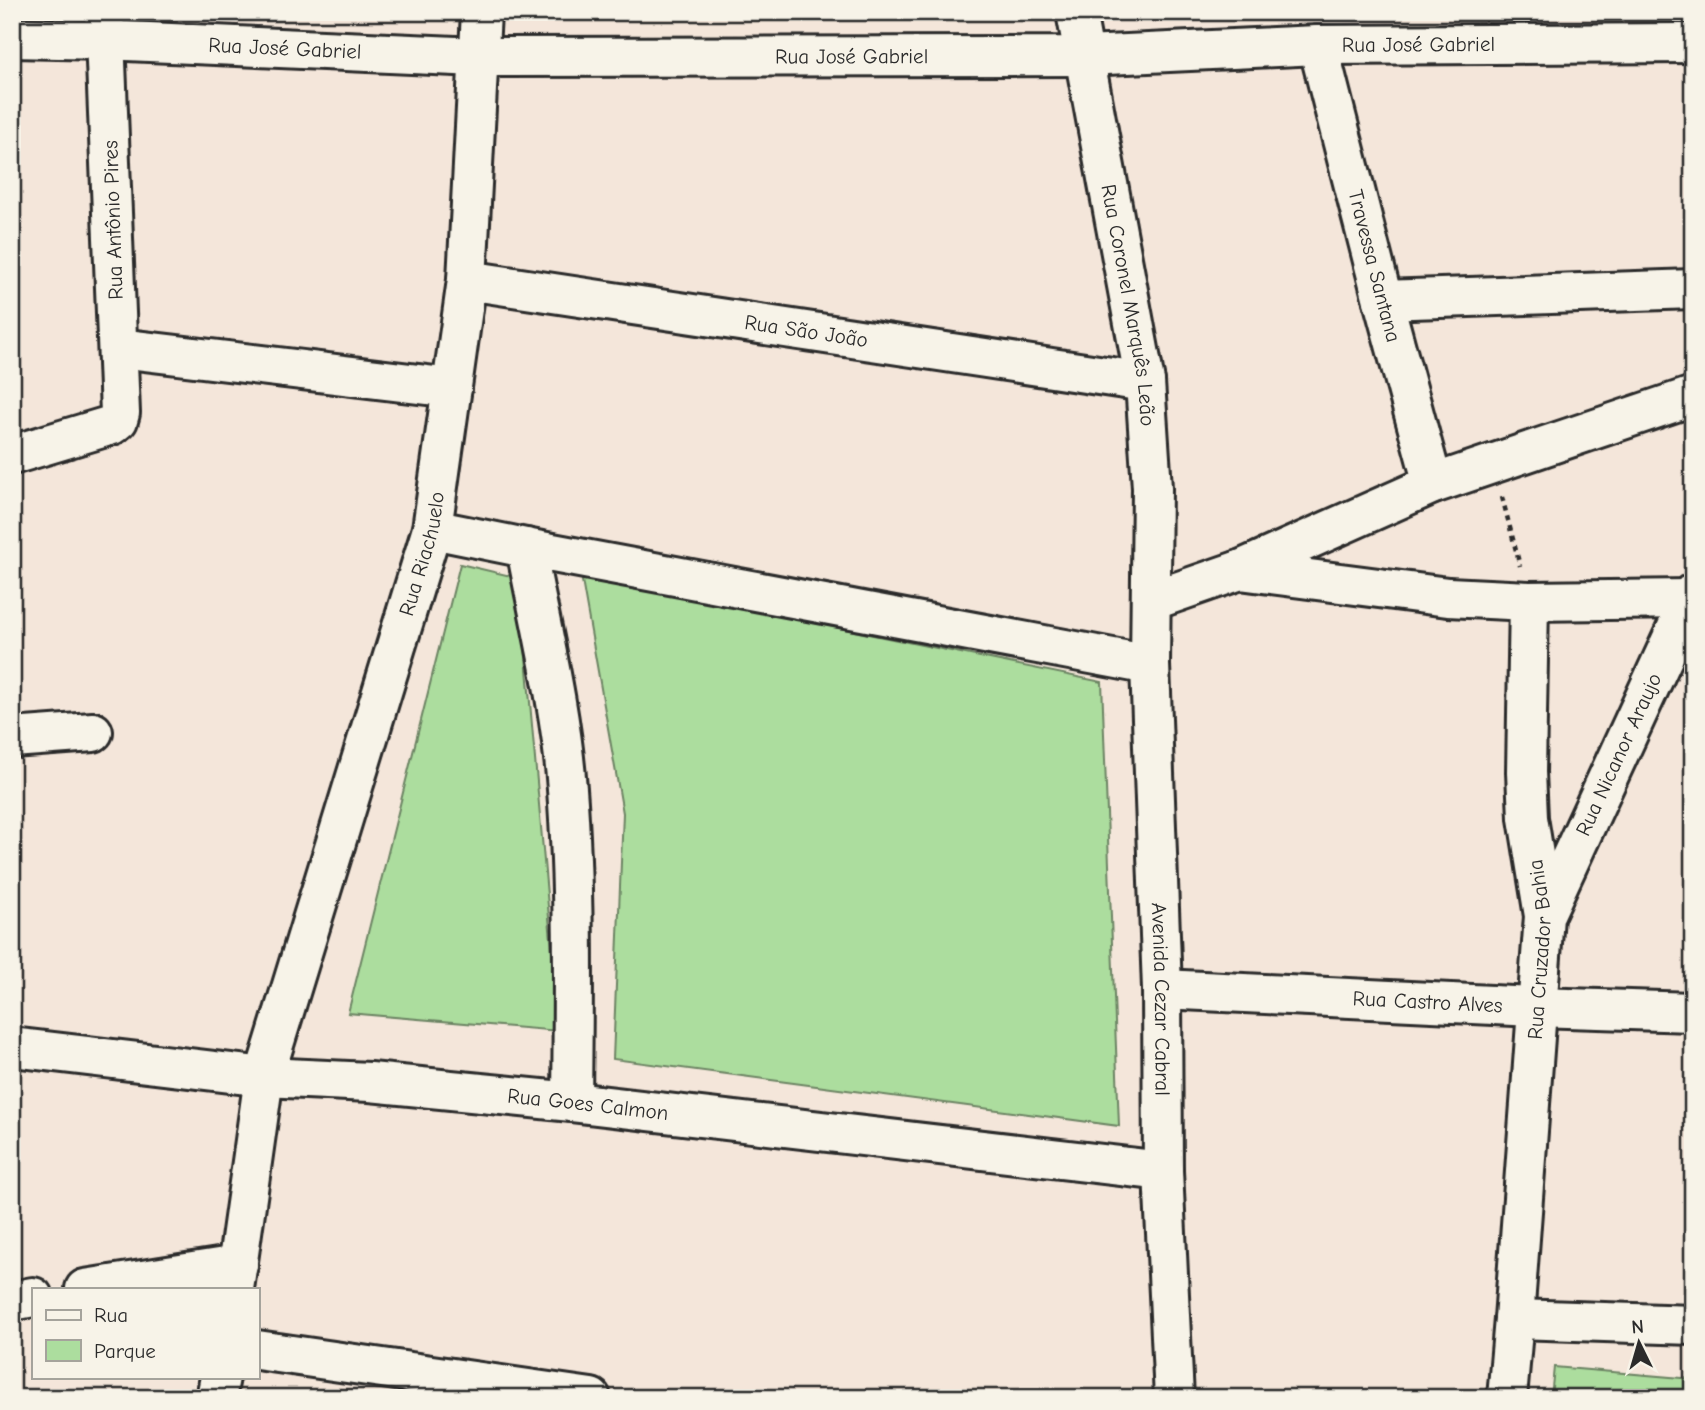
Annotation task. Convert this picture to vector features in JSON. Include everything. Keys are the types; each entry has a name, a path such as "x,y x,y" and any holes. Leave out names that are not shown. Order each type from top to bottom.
{"street":[{"name":"Rua Riachuelo","path":"236,1277 264,1077 432,528 467,280 481,12"},
{"name":"Rua Coronel Marquês Leão","path":"1076,12 1145,382 1152,488 1151,601"},
{"name":"Rua José Gabriel","path":"12,38 105,26 478,57 1085,57 1318,45 1693,43"},
{"name":"Rua Antônio Pires","path":"12,455 112,425 121,413 105,26"},
{"name":"Travessa Santana","path":"1318,45 1433,484"},
{"name":"Rua São João","path":"467,280 1145,382"},
{"path":"1383,300 1693,289"},
{"path":"118,348 452,388"},
{"path":"1151,601 1240,570 1433,484 1693,396"},
{"path":"432,528 1150,665"},
{"path":"526,548 557,708 567,787 573,908 572,1102"},
{"path":"1240,570 1448,597 1529,601 1691,596"},
{"name":"Rua Nicanor Araujo","path":"1544,916 1691,596"},
{"name":"Avenida Cezar Cabral","path":"1151,601 1150,665 1162,989 1163,1171 1174,1398"},
{"name":"Rua Cruzador Bahia","path":"1507,1398 1544,916 1528,818 1526,783 1529,601"},
{"path":"12,738 93,732"},
{"name":"Rua Castro Alves","path":"1162,989 1693,1012"},
{"name":"Rua Goes Calmon","path":"12,1046 264,1077 370,1082 572,1102 1163,1171"},
{"path":"98,1288 236,1277"},
{"path":"12,1301 32,1297"},
{"path":"1514,1319 1693,1325"},
{"path":"259,1350 590,1398"},
{"path":"216,1398 220,1378"}],"path":[{"path":"1494,464 1529,601"}],"green space":[{"path":"460,564 519,578 559,1031 348,1013"},
{"path":"581,575 1102,682 1119,1126 613,1059 623,813"},
{"path":"1554,1367 1693,1379 1693,1398 1551,1398"}]}
